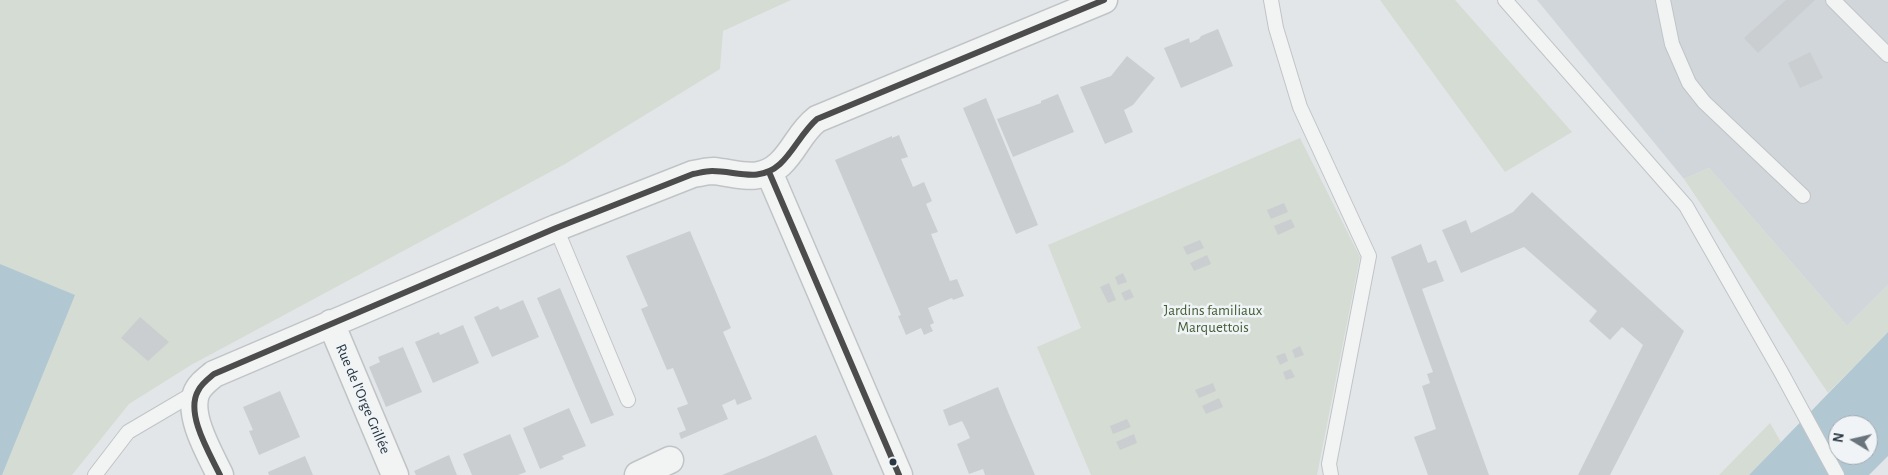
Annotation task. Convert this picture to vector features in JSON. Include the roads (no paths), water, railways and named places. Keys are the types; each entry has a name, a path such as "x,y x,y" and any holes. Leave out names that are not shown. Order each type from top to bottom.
{"street":[{"path":"220,475 198,426 195,408 196,392 214,374 556,228 693,174 711,171 746,177 769,172 779,164 808,126 817,119 1104,0"},
{"path":"769,172 899,475"},
{"name":"Rue de l'Orge Grillée","path":"331,324 395,475"}],"lane":[{"path":"1271,0 1276,28 1300,107 1369,256 1329,464 1331,475"},
{"path":"1505,0 1686,206 1781,372 1836,475"},
{"path":"1663,0 1672,44 1689,83 1704,102 1803,196"},
{"path":"1833,0 1888,55"},
{"path":"556,228 628,400"},
{"path":"95,475 128,432 196,392"}],"water":[{"path":"0,264 75,295 2,475 0,475"},
{"path":"1888,332 1888,456 1869,475 1749,475"}],"park label":[{"name":"Jardins familiaux Marquettois","path":"1213,318"}]}
